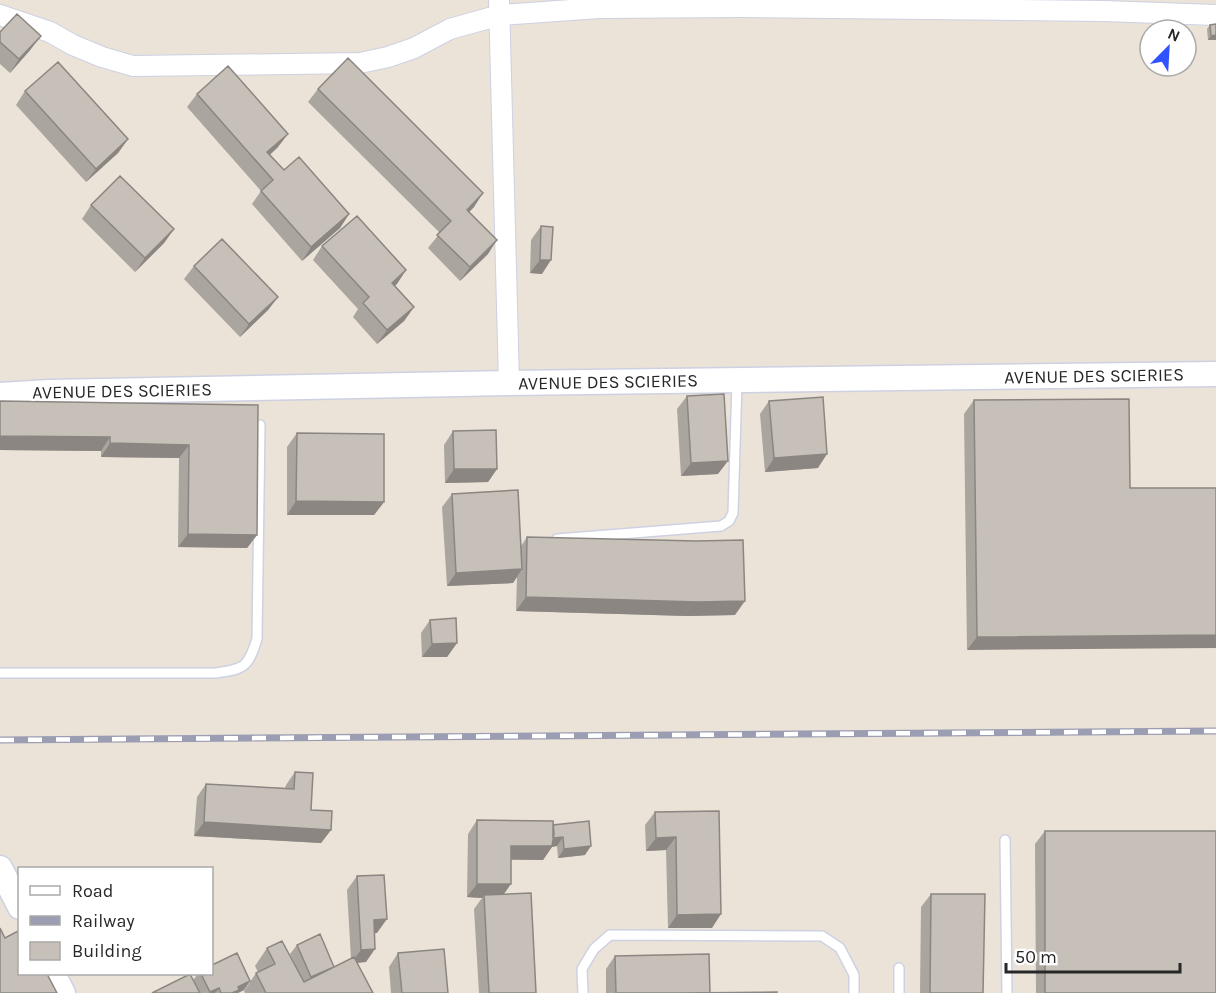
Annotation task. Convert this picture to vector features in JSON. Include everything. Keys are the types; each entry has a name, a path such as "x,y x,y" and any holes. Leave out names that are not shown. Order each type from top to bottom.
{"street":[{"path":"0,15 50,32 102,57 134,66 360,63 414,48 500,7 599,8 742,3 1104,6 1216,15"},
{"path":"500,7 509,383"},
{"name":"AVENUE DES SCIERIES","path":"0,395 48,392 509,383 1216,374"},
{"path":"0,383 48,392"},
{"path":"0,867 18,902"},
{"path":"54,975 63,993"}],"lane":[{"path":"549,539 721,526 729,521 732,513 737,380"},
{"path":"0,673 216,673 239,670 251,657 257,639 260,425"},
{"path":"1005,840 1007,993"},
{"path":"583,993 582,969 594,949 610,935 822,936 840,948 854,975 854,993"},
{"path":"898,968 899,993"}],"building":[{"path":"17,14 41,36 19,59 0,42 0,32"},
{"path":"1216,24 1216,35 1211,36 1210,25"},
{"path":"348,58 483,193 467,210 497,240 470,267 437,235 451,221 318,89"},
{"path":"58,62 128,139 96,169 25,91"},
{"path":"228,66 288,134 267,152 284,170 299,157 349,214 311,247 261,191 273,180 197,94"},
{"path":"120,176 174,229 145,258 91,205"},
{"path":"357,216 406,270 392,283 414,307 387,330 363,303 369,297 322,246"},
{"path":"541,226 553,227 551,260 540,260"},
{"path":"222,239 278,297 249,324 194,266"},
{"path":"724,394 728,461 691,463 687,396"},
{"path":"823,397 827,454 774,458 769,401"},
{"path":"1129,399 1130,488 1216,488 1216,635 977,637 974,400"},
{"path":"0,401 258,405 257,535 188,534 189,445 110,443 110,437 0,436"},
{"path":"496,430 497,469 454,469 453,431"},
{"path":"297,433 384,434 384,502 296,501"},
{"path":"518,490 522,569 456,573 452,494"},
{"path":"527,537 743,540 745,601 698,602 526,597"},
{"path":"456,618 457,643 432,644 430,620"},
{"path":"295,772 313,773 311,810 332,811 331,830 204,822 206,784 294,789"},
{"path":"719,811 721,914 677,915 676,837 656,838 655,812"},
{"path":"477,820 553,821 552,846 511,846 511,884 477,884"},
{"path":"589,821 591,846 564,849 563,837 553,838 553,825"},
{"path":"1045,831 1216,831 1216,993 1045,993"},
{"path":"384,875 387,919 374,920 375,949 361,950 357,876"},
{"path":"531,893 536,993 489,993 484,895"},
{"path":"931,894 985,894 983,993 930,993"},
{"path":"0,928 5,938 18,931 18,975 48,975 57,993 0,993"},
{"path":"320,934 334,967 311,977 297,945"},
{"path":"282,941 304,982 354,957 373,993 266,993 256,973 275,964 267,948"},
{"path":"444,949 448,993 402,993 398,953"},
{"path":"237,953 250,981 232,993 221,993 219,988 210,992 202,975 213,975 213,965"},
{"path":"709,954 710,993 616,993 615,956"},
{"path":"191,975 200,993 152,993"},
{"path":"777,992 777,993 679,993"}],"railway":[{"path":"0,740 1216,731"}]}
